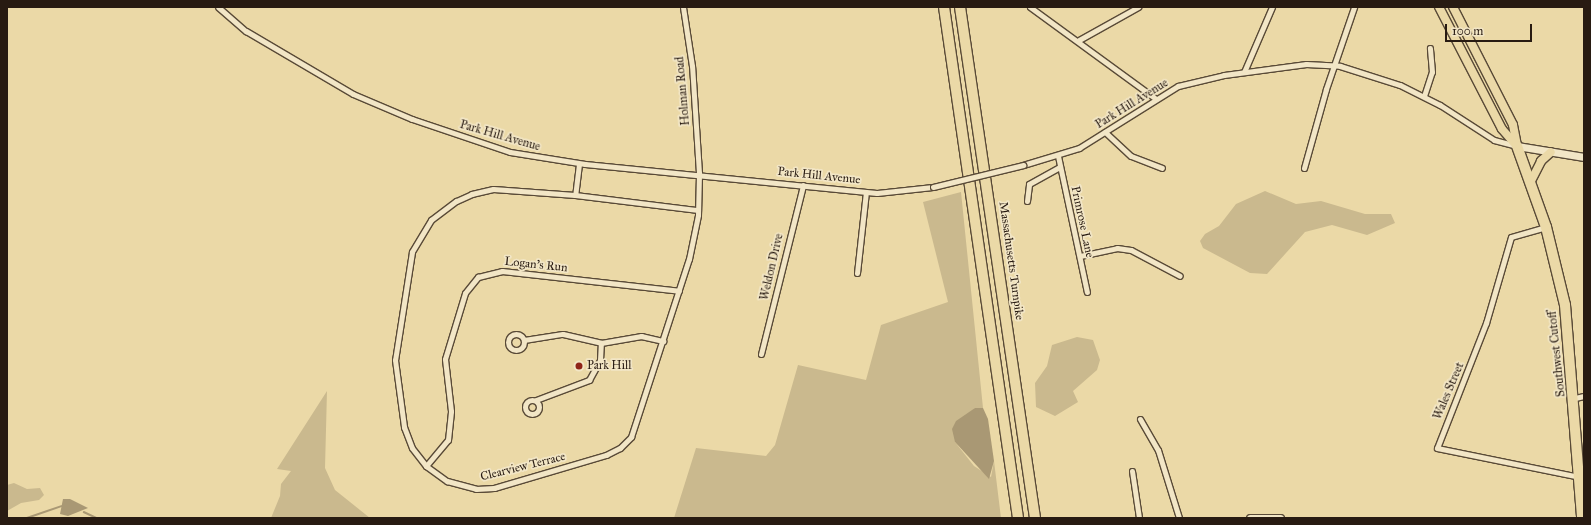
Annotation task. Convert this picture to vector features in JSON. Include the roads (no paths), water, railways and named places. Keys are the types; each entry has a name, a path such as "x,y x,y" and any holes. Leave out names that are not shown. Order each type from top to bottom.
{"highway":[{"path":"944,7 1018,518"},
{"name":"Massachusetts Turnpike","path":"960,7 1035,518"},
{"name":"Southwest Cutoff","path":"1518,146 1546,227 1565,306 1579,397 1582,518"}],"main road":[{"name":"Southwest Cutoff","path":"1439,7 1502,129 1518,146"},
{"name":"Southwest Cutoff","path":"1453,7 1513,125 1518,146"},
{"path":"1448,22 1458,15"},
{"path":"1530,183 1541,161 1551,152"}],"street":[{"name":"Park Hill Avenue","path":"218,7 246,32 379,106 510,152 579,164 699,173 866,192 909,192 933,188 1058,156 1105,132 1156,99 1186,84 1244,72 1298,64 1335,66 1386,80 1424,96 1506,145 1518,146"},
{"name":"Holman Road","path":"683,7 692,66 699,173"},
{"path":"1030,7 1079,40 1156,99"},
{"path":"1079,40 1138,7"},
{"path":"1244,72 1272,7"},
{"path":"1304,168 1354,7"},
{"path":"1424,96 1432,72 1430,48"},
{"path":"1105,132 1131,156 1162,168"},
{"path":"1518,146 1584,157"},
{"name":"Primrose Lane","path":"1058,156 1088,292"},
{"path":"575,196 579,164"},
{"path":"1027,201 1029,184 1060,167"},
{"name":"Clearview Terrace","path":"698,210 575,196 493,189 472,194 438,213 420,236 412,252 395,360 404,427 412,448 426,466 462,486 494,488 620,448 637,425 679,291 698,210 699,173"},
{"name":"Weldon Drive","path":"761,354 803,185"},
{"path":"857,273 866,192"},
{"name":"Wales Street","path":"1546,227 1511,237 1486,323 1438,448 1580,477"},
{"path":"1080,256 1117,248 1132,250 1180,276"},
{"name":"Logan's Run","path":"426,466 448,440 451,410 445,359 465,293 478,277 502,271 679,291"},
{"path":"524,340 563,334 601,343 641,336 663,341"},
{"path":"536,400 589,380 600,360 601,343"},
{"path":"1140,419 1158,450 1179,518"},
{"path":"1132,470 1139,518"},
{"path":"1250,518 1280,518"}],"waterway":[{"path":"27,518 61,506"},
{"path":"84,512 97,518"}],"place":[{"name":"Park Hill","path":"579,366"}]}
